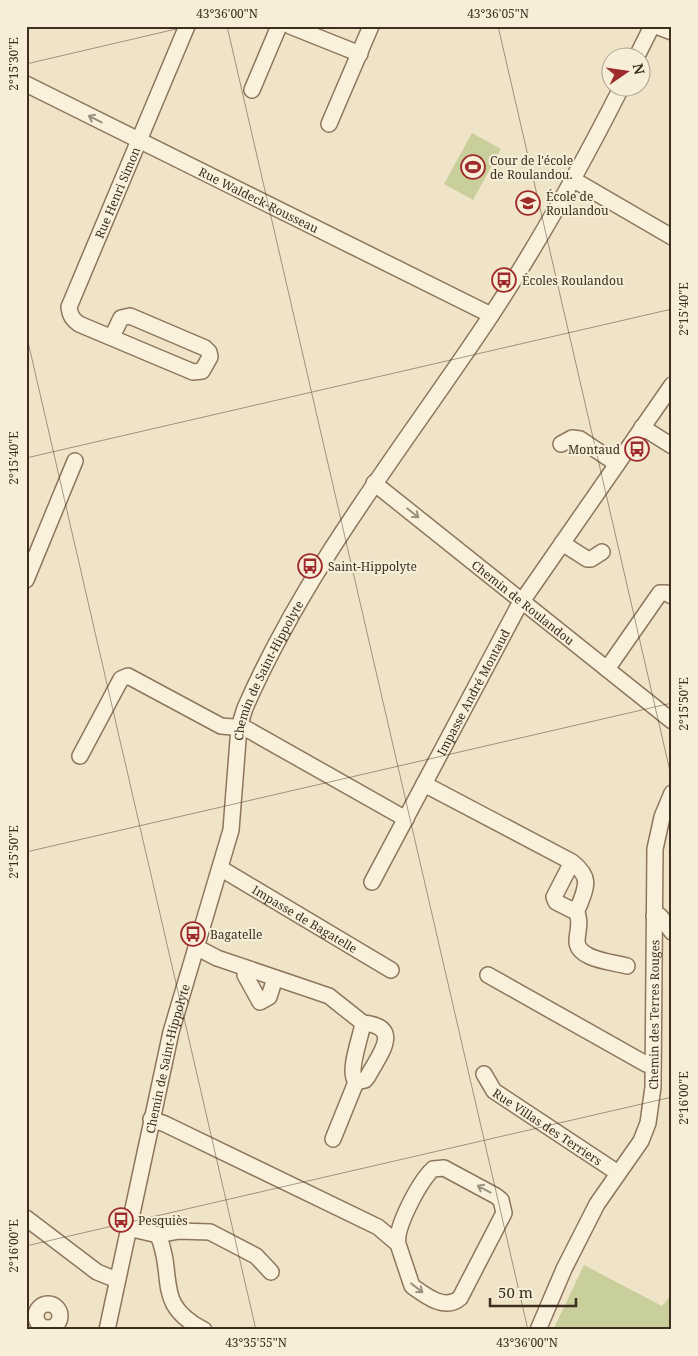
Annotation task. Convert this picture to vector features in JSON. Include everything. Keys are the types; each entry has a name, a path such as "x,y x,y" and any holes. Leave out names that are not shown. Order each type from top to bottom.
{"street":[{"name":"Rue Henri Simon","path":"112,337 121,318 130,316 205,348 209,352 210,357 204,369 197,372 112,337 74,321 69,307 187,26"},
{"path":"252,90 279,26"},
{"path":"290,26 360,54"},
{"path":"329,124 371,26"},
{"path":"641,48 652,26"},
{"path":"656,26 672,32"},
{"name":"Rue Waldeck-Rousseau","path":"26,84 491,315"},
{"name":"Chemin de Saint-Hippolyte","path":"107,1330 116,1280 171,1032 233,818 239,727 250,696 321,562 491,315 574,180 616,98"},
{"path":"574,180 672,236"},
{"name":"Impasse André Montaud","path":"372,882 521,602 672,385"},
{"path":"642,427 672,446"},
{"path":"561,444 572,438 580,438 617,464"},
{"path":"26,580 33,545 75,461"},
{"name":"Chemin de Roulandou","path":"374,483 672,721"},
{"path":"562,543 587,559 591,559 602,552"},
{"path":"606,669 660,593 666,592 672,596"},
{"path":"80,756 124,676 128,676 221,726 245,728 406,819"},
{"path":"424,784 572,862 583,871 586,877 580,904 576,909 570,910 560,905 554,897 572,862"},
{"name":"Chemin des Terres Rouges","path":"538,1330 588,1220 618,1173 641,1142 648,1124 651,1106 656,840 672,793"},
{"name":"Impasse de Bagatelle","path":"220,868 390,970"},
{"path":"576,909 580,923 577,944 582,951 587,955 627,966"},
{"path":"654,916 660,916 672,932"},
{"path":"196,947 247,968 329,996 363,1023 372,1024 384,1031 387,1036 386,1042 368,1076 365,1080 356,1082"},
{"path":"247,968 245,975 260,1002 269,997 275,978"},
{"path":"488,975 646,1064 652,1065"},
{"path":"356,1082 353,1079 352,1069 363,1023"},
{"name":"Rue Villas des Terriers","path":"484,1074 494,1091 618,1173"},
{"path":"333,1138 356,1082"},
{"path":"151,1119 378,1227 398,1244"},
{"path":"438,1168 444,1168 496,1196 504,1206 504,1213 460,1298 450,1304 444,1304 412,1286 398,1244 398,1234 403,1218 428,1173 438,1168"},
{"path":"26,1218 97,1272 116,1280"},
{"path":"378,1227 390,1226 403,1218"},
{"path":"128,1228 158,1235 179,1231 210,1232 256,1256 271,1272"},
{"path":"158,1235 171,1300 182,1317 204,1330"}],"green space":[{"name":"Cour de l'école de Roulandou.","path":"472,133 501,149 473,200 444,184"},
{"path":"584,1265 662,1306 672,1294 672,1330 553,1330"}],"place":[{"name":"Cour de l'école de Roulandou.","path":"473,167"},
{"name":"École de Roulandou","path":"528,203"},
{"name":"Écoles Roulandou","path":"504,280"},
{"name":"Montaud","path":"637,449"},
{"name":"Saint-Hippolyte","path":"310,566"},
{"name":"Bagatelle","path":"193,934"},
{"name":"Pesquiès","path":"121,1220"}]}
